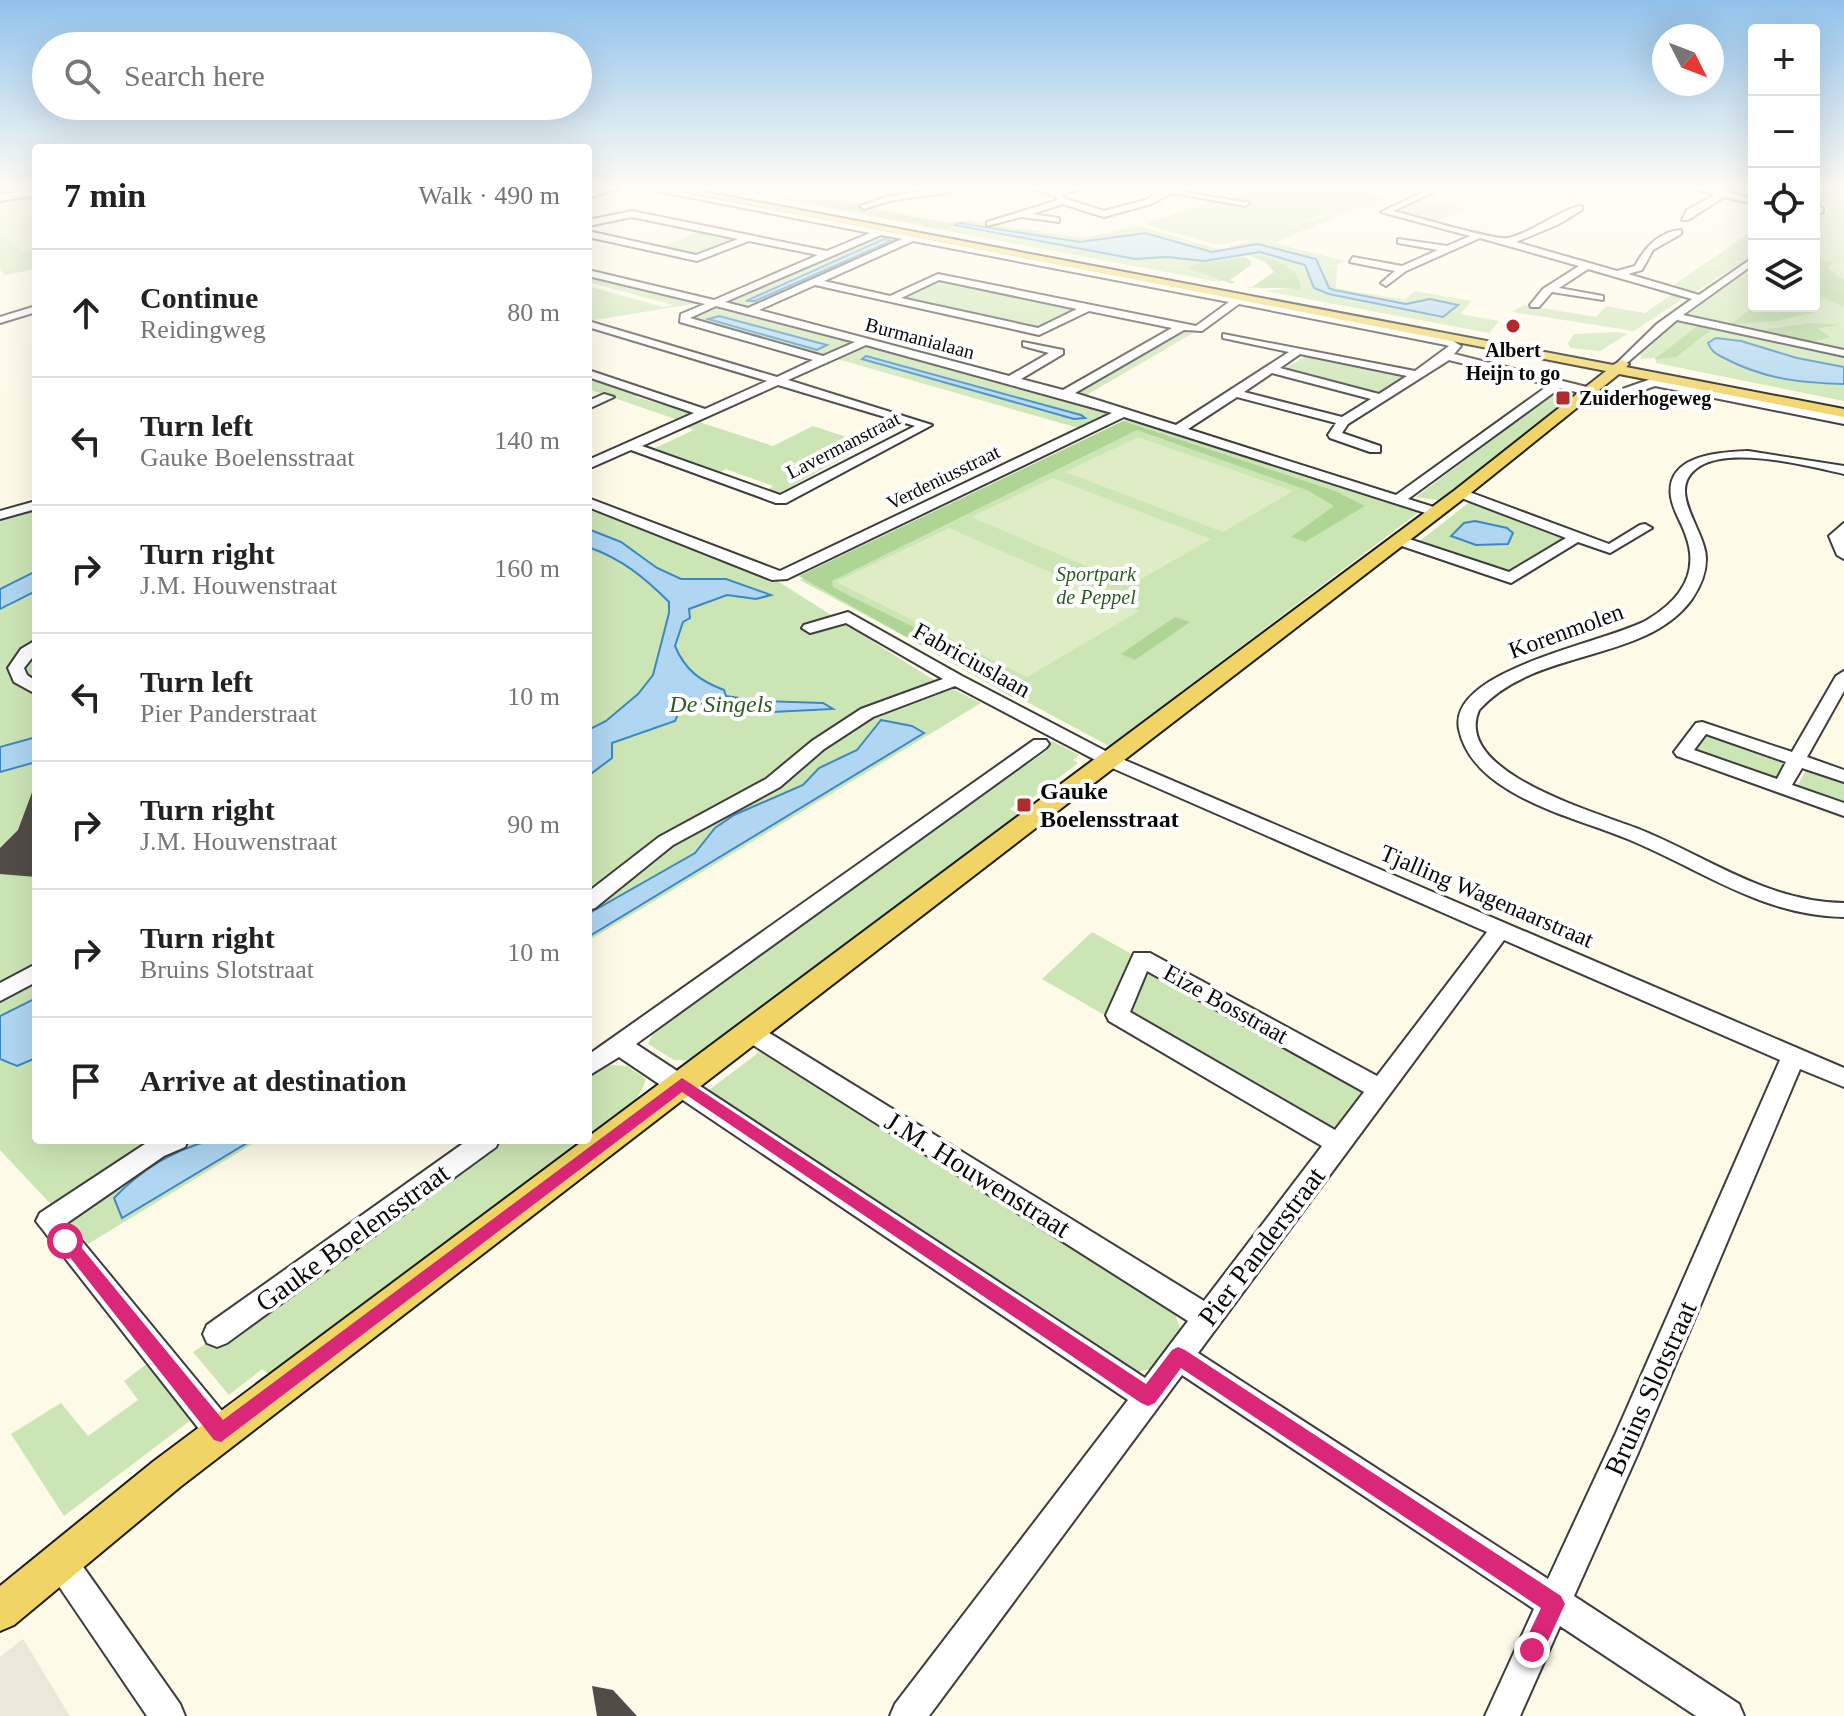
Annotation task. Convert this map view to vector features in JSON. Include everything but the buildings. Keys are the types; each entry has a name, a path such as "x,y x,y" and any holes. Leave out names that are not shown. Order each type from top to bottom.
{"main road":[{"path":"1088,267 1844,407"},
{"path":"1105,267 1844,413"},
{"path":"0,1611 221,1433 1461,493 1619,367"}],"street":[{"path":"797,267 685,316 684,320 824,360"},
{"path":"749,311 847,267"},
{"path":"1062,267 1450,342 1455,346 1447,356 1344,421 1334,435 1375,449"},
{"path":"1392,267 1403,269"},
{"path":"1386,283 1407,267"},
{"path":"1535,305 1554,286 1584,267"},
{"path":"1594,267 1699,298"},
{"path":"1618,274 1639,267"},
{"path":"1619,367 1674,316 1744,267"},
{"name":"Burmanialaan","path":"592,274 749,311 1065,394 1435,512"},
{"path":"891,299 938,277 1198,329 1235,303"},
{"path":"814,282 1039,332 1087,308"},
{"path":"1554,286 1602,295"},
{"path":"0,320 32,310"},
{"path":"1674,316 1844,353"},
{"path":"592,325 777,381"},
{"path":"1065,394 1182,327"},
{"path":"1227,336 1418,375"},
{"path":"592,461 864,342"},
{"path":"1010,380 1059,352 1027,344"},
{"path":"1178,430 1298,351"},
{"path":"1447,356 1612,397 1654,382 1844,420"},
{"path":"1269,369 1381,398"},
{"path":"592,374 706,413"},
{"name":"Lavermanstraat","path":"631,446 781,500 926,425 777,381"},
{"path":"1396,501 1558,384"},
{"path":"1236,393 1344,421"},
{"path":"592,403 608,397"},
{"name":"Verdeniusstraat","path":"592,504 772,575 782,576 1122,413"},
{"name":"Korenmolen","path":"1844,470 1789,457 1760,454 1722,456 1695,465 1683,474 1677,484 1677,496 1699,549 1699,562 1691,590 1676,609 1629,635 1547,659 1508,677 1475,703 1467,717 1469,734 1479,752 1499,774 1521,790 1662,846 1773,898 1820,910 1844,910"},
{"path":"1461,493 1610,549 1645,528"},
{"path":"0,515 32,506"},
{"path":"1844,527 1836,536 1844,555"},
{"path":"1398,540 1511,578 1577,537"},
{"name":"Fabriciuslaan","path":"810,628 848,617 956,680 1109,760"},
{"path":"32,648 16,668 20,678 32,686"},
{"path":"1781,788 1844,676"},
{"path":"592,900 666,841 773,783 818,745 867,713 892,701 956,680"},
{"path":"1844,776 1702,727 1683,752 1844,810"},
{"path":"592,1064 1040,744"},
{"name":"Tjalling Wagenaarstraat","path":"1109,760 1844,1078"},
{"name":"Pier Panderstraat","path":"907,1716 1500,930"},
{"name":"Eize Bosstraat","path":"1339,1144 1117,1015 1142,958 1380,1089"},
{"path":"0,993 32,974"},
{"name":"J.M. Houwenstraat","path":"750,1032 1207,1318"},
{"path":"619,1045 682,1084 1148,1397"},
{"name":"Bruins Slotstraat","path":"1502,1716 1627,1443 1793,1057"},
{"path":"167,1144 49,1221 221,1433"},
{"name":"Gauke Boelensstraat","path":"217,1334 481,1144"},
{"path":"1178,1356 1727,1716"},
{"path":"61,1562 168,1716"}],"green space":[{"path":"0,267 32,267 32,270 5,275"},
{"path":"807,267 845,267 753,308 729,301"},
{"path":"1140,267 1201,267 1223,279 1219,282"},
{"path":"1248,267 1230,280 1235,282 1232,284 1188,268"},
{"path":"1270,267 1288,267 1295,272 1301,290 1256,288 1241,286 1252,287 1274,272"},
{"path":"1291,267 1306,267 1314,288 1438,317 1457,306 1430,299 1406,304 1329,288 1320,267 1337,267 1336,288 1405,300 1415,291 1472,301 1460,314 1499,321 1489,333 1265,291 1290,288"},
{"path":"1700,267 1735,267 1695,292 1669,288"},
{"path":"1820,267 1844,267 1844,401 1656,363 1655,358 1640,359 1640,355 1678,322 1748,270 1748,312 1820,312"},
{"path":"1820,267 1828,267 1844,280 1844,307 1820,296"},
{"path":"592,275 705,302 592,320 592,287 663,307 673,305 592,283"},
{"path":"943,280 1078,309 1038,329 904,299"},
{"path":"1674,293 1684,298 1634,331 1512,312 1524,305 1596,317 1606,306 1645,313"},
{"path":"717,305 856,342 826,356 816,355 690,318"},
{"path":"1748,311 1812,313 1775,321 1730,324"},
{"path":"1812,323 1841,325 1817,328 1830,337 1812,341 1756,331"},
{"path":"1700,324 1715,327 1676,357 1655,359"},
{"path":"1182,332 1193,333 1085,396 1079,393"},
{"path":"1574,334 1627,334 1600,351 1570,348 1568,343"},
{"path":"867,346 1115,413 1082,429 837,359"},
{"path":"1306,356 1408,376 1379,395 1282,370"},
{"path":"592,380 639,393 636,397 695,413 678,420 592,390"},
{"path":"1561,388 1582,394 1444,501 1416,497"},
{"name":"Sportpark de Peppel","path":"1132,417 1419,512 1109,746 800,580"},
{"path":"1123,421 1335,491 1365,506 1305,542 1291,537 1334,506 1307,490 1137,430 832,581 833,587 844,593 1028,683 1012,697 799,576"},
{"path":"699,422 773,446 813,426 868,444 781,492 766,491 773,486 726,469 717,474 647,448 647,445 655,448 694,430 687,427"},
{"path":"1138,437 1293,491 1223,532 1065,472"},
{"path":"1053,478 1211,539 1131,585 971,517"},
{"path":"1471,501 1565,539 1507,573 1416,544"},
{"path":"32,507 32,1144 252,1144 88,1244 0,1150 0,516"},
{"name":"De Singels","path":"592,508 779,582 929,677 981,703 592,939"},
{"path":"949,528 1139,611 1027,677 836,582"},
{"path":"1175,617 1190,622 1135,660 1121,654"},
{"path":"1707,734 1788,759 1776,781 1696,751"},
{"path":"1052,741 1079,755 1073,760 1078,763 1023,805 1018,803 1010,809 1019,814 693,1060 674,1060 648,1044 655,1028 1049,749 1045,746"},
{"path":"1808,766 1844,779 1844,807 1796,789"},
{"path":"1092,932 1374,1089 1330,1145 1042,979"},
{"path":"762,1050 1173,1308 1180,1329 1150,1369 1138,1372 1123,1367 709,1090"},
{"path":"627,1066 646,1079 630,1106 592,1135 592,1074 603,1067"},
{"path":"495,1144 581,1144 270,1376 262,1369 229,1395 193,1352 210,1341 217,1346"},
{"path":"148,1363 191,1420 64,1516 11,1434 61,1403 88,1436 138,1400 124,1381"}],"shaded area":[{"path":"23,1639 70,1716 0,1716 0,1657"}],"water":[{"path":"821,267 832,267 755,301 746,301"},
{"path":"1306,267 1320,267 1329,288 1334,290 1406,304 1430,299 1458,305 1443,317 1329,294 1314,288"},
{"path":"719,316 827,345 817,350 708,319"},
{"path":"1716,338 1741,341 1797,358 1844,367 1844,384 1798,381 1755,371 1713,351 1708,343"},
{"path":"866,356 1085,418 1074,419 862,359"},
{"path":"1475,521 1507,528 1513,533 1508,544 1476,545 1451,536 1464,523"},
{"path":"592,531 621,542 657,568 681,579 726,579 771,595 756,599 727,595 689,609 690,618 683,622 675,646 679,654 694,674 724,690 726,696 760,701 823,703 833,709 751,713 738,706 702,704 680,710 675,721 612,743 612,758 592,773 592,728 606,721 638,694 653,675 669,613 669,602 632,570 592,549"},
{"path":"32,573 32,593 0,609 0,589"},
{"path":"881,720 912,726 924,733 592,935 592,912 695,853 715,828 734,815 803,785 819,768 857,750"},
{"path":"32,738 32,763 0,772 0,747"},
{"path":"32,1000 32,1060 17,1066 0,1059 0,1016"},
{"path":"200,1144 245,1144 122,1218 114,1198 158,1162"}],"place":[{"name":"Albert Heijn to go","path":"1513,326"},
{"name":"Zuiderhogeweg","path":"1563,398"},
{"name":"Gauke Boelensstraat","path":"1024,805"}],"route":[{"path":"65,1241 221,1433 682,1084 1148,1397 1178,1356 1554,1604 1532,1650"}]}
